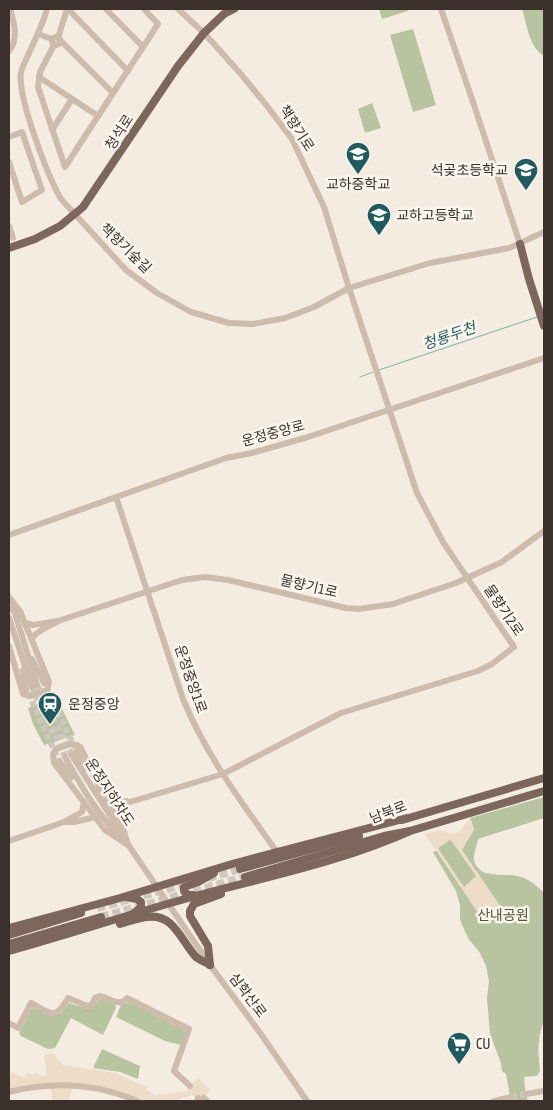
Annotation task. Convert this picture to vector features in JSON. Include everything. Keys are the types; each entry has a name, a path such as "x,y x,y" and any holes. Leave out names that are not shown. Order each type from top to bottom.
{"main road":[{"name":"청석로","path":"9,248 35,239 60,226 83,207 178,66 204,33 224,14 234,9"},
{"path":"520,244 544,326"},
{"name":"남북로","path":"240,869 376,831 407,818 544,778"},
{"name":"남북로","path":"244,877 384,836 410,831 544,791"},
{"path":"9,928 120,898 226,866 407,818"},
{"path":"9,951 168,904 302,868 386,842 410,831"},
{"path":"197,896 187,895 184,887 198,882 226,866"},
{"path":"210,965 208,946 190,916 190,911 194,904 261,882 281,873"},
{"path":"120,898 130,897 141,902 141,907 132,915"},
{"path":"9,935 97,908"},
{"path":"79,931 104,928 148,916 160,917 172,925 197,958 210,965"},
{"path":"9,944 101,917"}],"street":[{"path":"9,51 12,48 15,31 10,9"},
{"name":"책향기숲길","path":"47,9 22,70 20,80 21,91 53,186 61,199 126,270 157,293 191,312 229,323 253,324 285,318 314,307 349,288 430,262 501,250 520,244 544,232"},
{"path":"128,71 68,9 56,40 40,72 38,87 65,167 128,71 158,24 144,9"},
{"path":"106,9 143,47"},
{"name":"책향기로","path":"178,9 204,33 268,106 292,139 324,207 349,288"},
{"path":"441,9 520,244"},
{"path":"38,34 56,40 113,93"},
{"path":"39,77 98,116"},
{"path":"52,130 72,99"},
{"path":"9,137 22,132 42,190 22,202 9,162"},
{"path":"9,226 13,238"},
{"name":"물향기2로","path":"109,803 125,800 130,802 223,774 341,713 478,671 492,664 514,647 443,542 418,493 349,288"},
{"name":"운정중앙로","path":"9,535 226,458 252,453 305,438 544,358"},
{"name":"운정중앙1로","path":"116,497 183,699 203,742 277,852"},
{"path":"9,530 18,532"},
{"name":"물향기1로","path":"58,621 182,580 214,578 346,608 359,609 393,604 468,579 502,562 544,531"},
{"path":"9,541 18,532"},
{"path":"9,597 20,610 50,682 47,690 31,696 23,694 20,690 9,646"},
{"path":"9,604 15,613 35,686 20,652 9,618"},
{"path":"25,623 33,625 58,621"},
{"path":"31,639 36,633 58,621"},
{"path":"71,744 81,748 89,768 121,820 127,844 105,830 54,763 53,754 56,749 71,744"},
{"name":"운정지하차도","path":"68,756 116,823 127,844 110,827 84,792 68,756"},
{"path":"9,841 64,822 82,812 84,802"},
{"path":"118,816 121,809 130,802"},
{"path":"64,822 96,818"},
{"name":"심학산로","path":"127,844 307,1101"},
{"path":"9,1023 18,1028 31,1003 50,1013 54,1013 61,1010 68,998 88,1006 92,1005 95,998 100,996 116,1003 125,1001 128,998 189,1029 174,1071 190,1086"},
{"path":"9,1092 35,1086 81,1085 118,1094 137,1101"},
{"path":"526,1094 544,1092"},
{"path":"494,1101 511,1097"}],"green space":[{"path":"379,9 408,9 408,11 382,19"},
{"path":"522,9 544,9 544,56 532,41"},
{"path":"413,29 436,105 413,112 390,35"},
{"path":"372,103 381,128 365,133 358,109"},
{"path":"59,697 62,709 75,735 44,745 33,724 28,708"},
{"name":"산내공원","path":"544,797 544,818 478,839 474,854 476,866 485,873 522,877 536,885 544,893 544,1021 540,1033 540,1071 537,1076 524,1077 528,1101 511,1101 506,1074 502,1071 501,1063 490,1034 487,998 489,981 486,966 480,953 468,938 460,920 460,905 456,891 433,852 439,850 438,848 451,839 474,830 470,818"},
{"path":"103,999 115,1005 116,1008 103,1035 71,1018 55,1048 48,1049 21,1036 19,1033 32,1007 51,1016 61,1013 69,1003 89,1009 98,1000"},
{"path":"129,1002 186,1031 181,1045 165,1041 116,1017 121,1005"},
{"path":"102,1049 140,1066 138,1079 120,1072 93,1068"}],"shaded area":[{"path":"471,820 474,830 462,850 501,907 482,919 425,834 440,830 451,834 459,832","holes":["450,839 476,876 464,887 438,848"]},
{"path":"53,1053 63,1065 115,1073 148,1086 147,1090 155,1095 185,1092 198,1078 210,1090 202,1099 191,1095 173,1101 140,1101 100,1087 75,1082 68,1101 53,1101 49,1082 9,1089 9,1078 12,1072 24,1078 27,1072 33,1076 35,1073 42,1076 47,1075 44,1055"}],"waterway":[{"name":"청룡두천","path":"379,370 537,317"},
{"name":"청룡두천","path":"360,377 373,372"}],"tunnel":[{"path":"37,685 71,754"},
{"path":"32,687 65,757"},
{"path":"46,687 75,748"},
{"path":"28,693 59,761"},
{"path":"208,878 240,869"},
{"path":"101,917 245,877"},
{"path":"97,908 190,883"},
{"path":"511,1097 526,1094"}],"place":[{"name":"교하중학교","path":"358,175"},
{"name":"석곶초등학교","path":"526,191"},
{"name":"교하고등학교","path":"379,236"},
{"name":"운정중앙","path":"50,725"},
{"name":"CU","path":"459,1065"}]}
